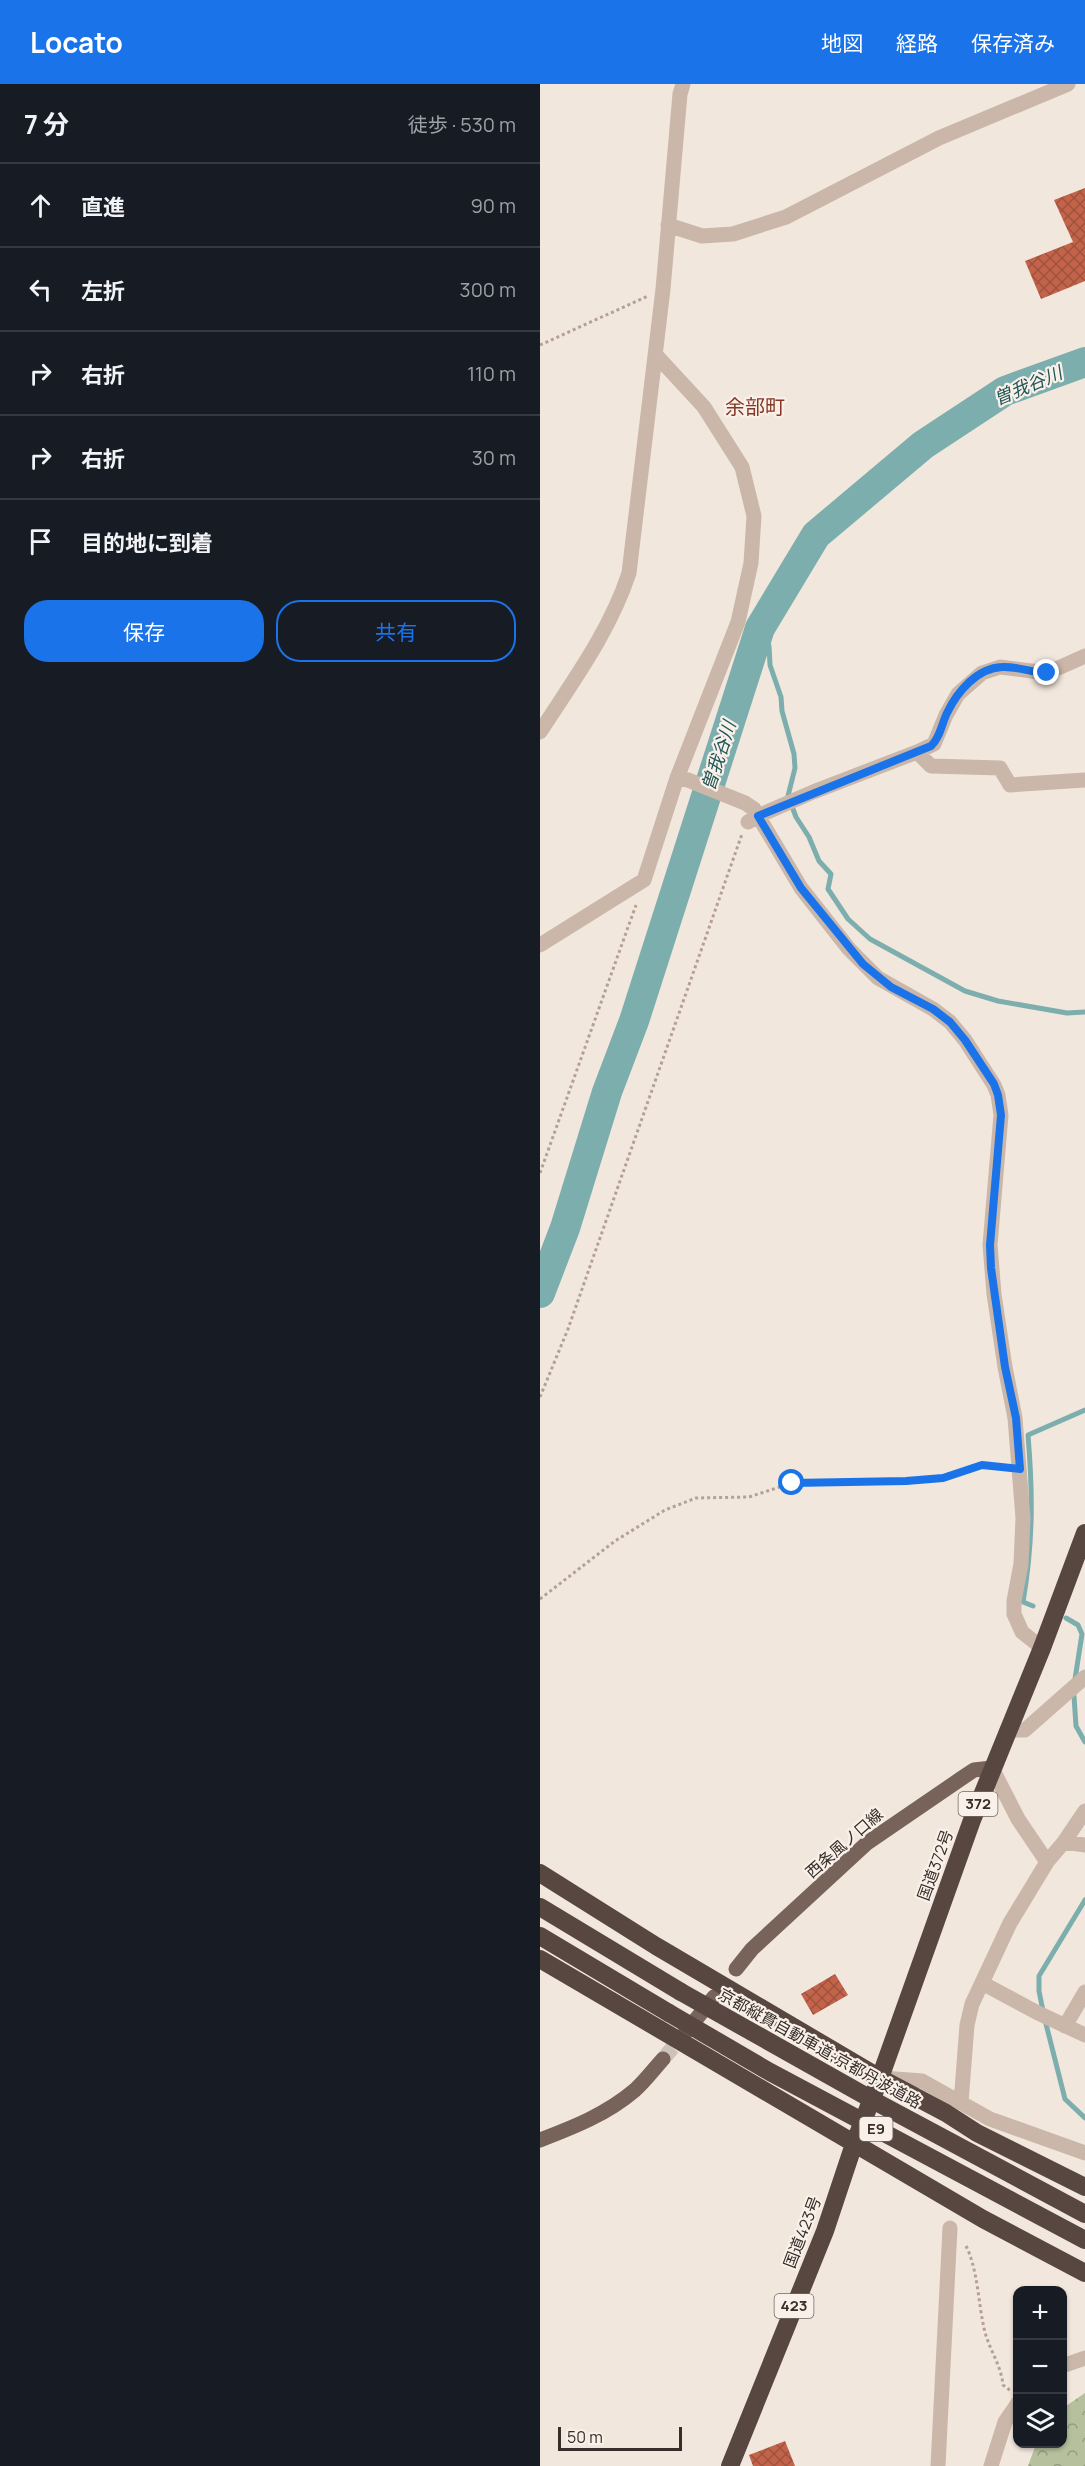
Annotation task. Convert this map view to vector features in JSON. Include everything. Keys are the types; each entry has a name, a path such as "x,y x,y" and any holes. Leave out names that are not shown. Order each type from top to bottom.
{"highway":[{"name":"国道372号","path":"854,2144 992,1767 1042,1648 1085,1533"},
{"path":"540,1873 656,1946 880,2078 986,2138 1085,2187"},
{"name":"京都縦貫自動車道;京都丹波道路","path":"540,1907 681,1992 878,2103 1085,2214"},
{"name":"E9","path":"547,1940 770,2072 1085,2240"},
{"path":"540,1959 982,2219 1085,2273"},
{"name":"国道423号","path":"730,2466 825,2231 854,2144"}],"main road":[{"name":"西条風ノ口線","path":"736,1969 752,1949 875,1836 974,1770 992,1767"},
{"path":"685,2033 714,1997"},
{"path":"540,2140 586,2122 614,2105 636,2089 663,2059"}],"street":[{"path":"540,732 594,649 619,604 630,573 656,355 680,94 683,84"},
{"path":"668,225 702,236 733,234 786,217 939,138 1068,84"},
{"path":"540,945 645,880 738,622 751,563 754,516 742,467 704,406 656,355"},
{"path":"759,816 934,744 958,694 982,673 1000,667 1047,673 1085,656"},
{"path":"917,752 931,766 1000,768 1010,785 1085,780"},
{"path":"682,779 745,803 759,816 801,888 849,949 879,978 924,1003 950,1022 978,1057 998,1095 1001,1115 990,1245 991,1268 1005,1367 1016,1418 1020,1469 1023,1518 1021,1564 1014,1601 1014,1614 1022,1632 1042,1648"},
{"path":"1007,1730 1025,1730 1085,1677"},
{"path":"992,1767 1018,1819 1047,1862"},
{"path":"961,2103 967,2025 972,2004 1010,1923 1047,1862 1085,1811"},
{"path":"1064,1842 1085,1845"},
{"path":"982,1983 1085,2035"},
{"path":"1065,2026 1085,1992"},
{"path":"880,2078 922,2081 990,2119 1085,2153"},
{"path":"938,2466 950,2228"},
{"path":"1067,2364 1085,2358"},
{"path":"991,2466 1005,2422 1013,2409"}],"path":[{"path":"540,345 663,289"},
{"path":"540,1397 568,1329 740,840 759,816"},
{"path":"540,1173 645,880"},
{"path":"540,1599 615,1541 665,1510 696,1498 749,1497 792,1483 934,1479 982,1465 1020,1469"},
{"path":"950,2228 967,2247 984,2331 1001,2371 1003,2385 1016,2394"}],"green space":[{"path":"1085,2393 1085,2466 1028,2466 1035,2448 1067,2448 1067,2405"}],"building":[{"path":"1085,188 1085,281 1041,299 1025,261 1073,242 1054,200"},
{"path":"835,1974 848,1995 813,2015 801,1994"},
{"path":"785,2441 795,2466 753,2466 749,2455"}],"waterway":[{"name":"曽我谷川","path":"540,1293 565,1228 607,1092 634,1021 760,628 816,535 923,445 1005,391 1085,362"},
{"path":"760,628 769,646 770,665 781,697 782,711 794,754 795,768 788,796 796,817 809,837 819,861 831,874 828,889 848,919 870,939 965,991 998,1001 1067,1013 1085,1012"},
{"path":"1033,1606 1023,1602 1029,1559 1031,1519 1028,1435 1085,1410"},
{"path":"1066,1618 1078,1625 1082,1634 1075,1679"},
{"path":"1074,1696 1076,1726 1085,1742"},
{"path":"1043,2011 1039,1976 1085,1900"},
{"path":"1045,2020 1065,2099 1085,2118"}],"tunnel":[{"path":"663,2059 685,2033"}],"district":[{"name":"余部町","path":"755,407"}],"route":[{"path":"792,1483 943,1478 982,1465 1020,1469 1016,1418 1008,1386 991,1268 990,1245 1001,1115 994,1084 978,1057 950,1022 924,1003 891,987 849,949 801,888 758,816 931,746 936,741 951,704 958,694 972,680 990,669 1008,667 1047,673"}]}
